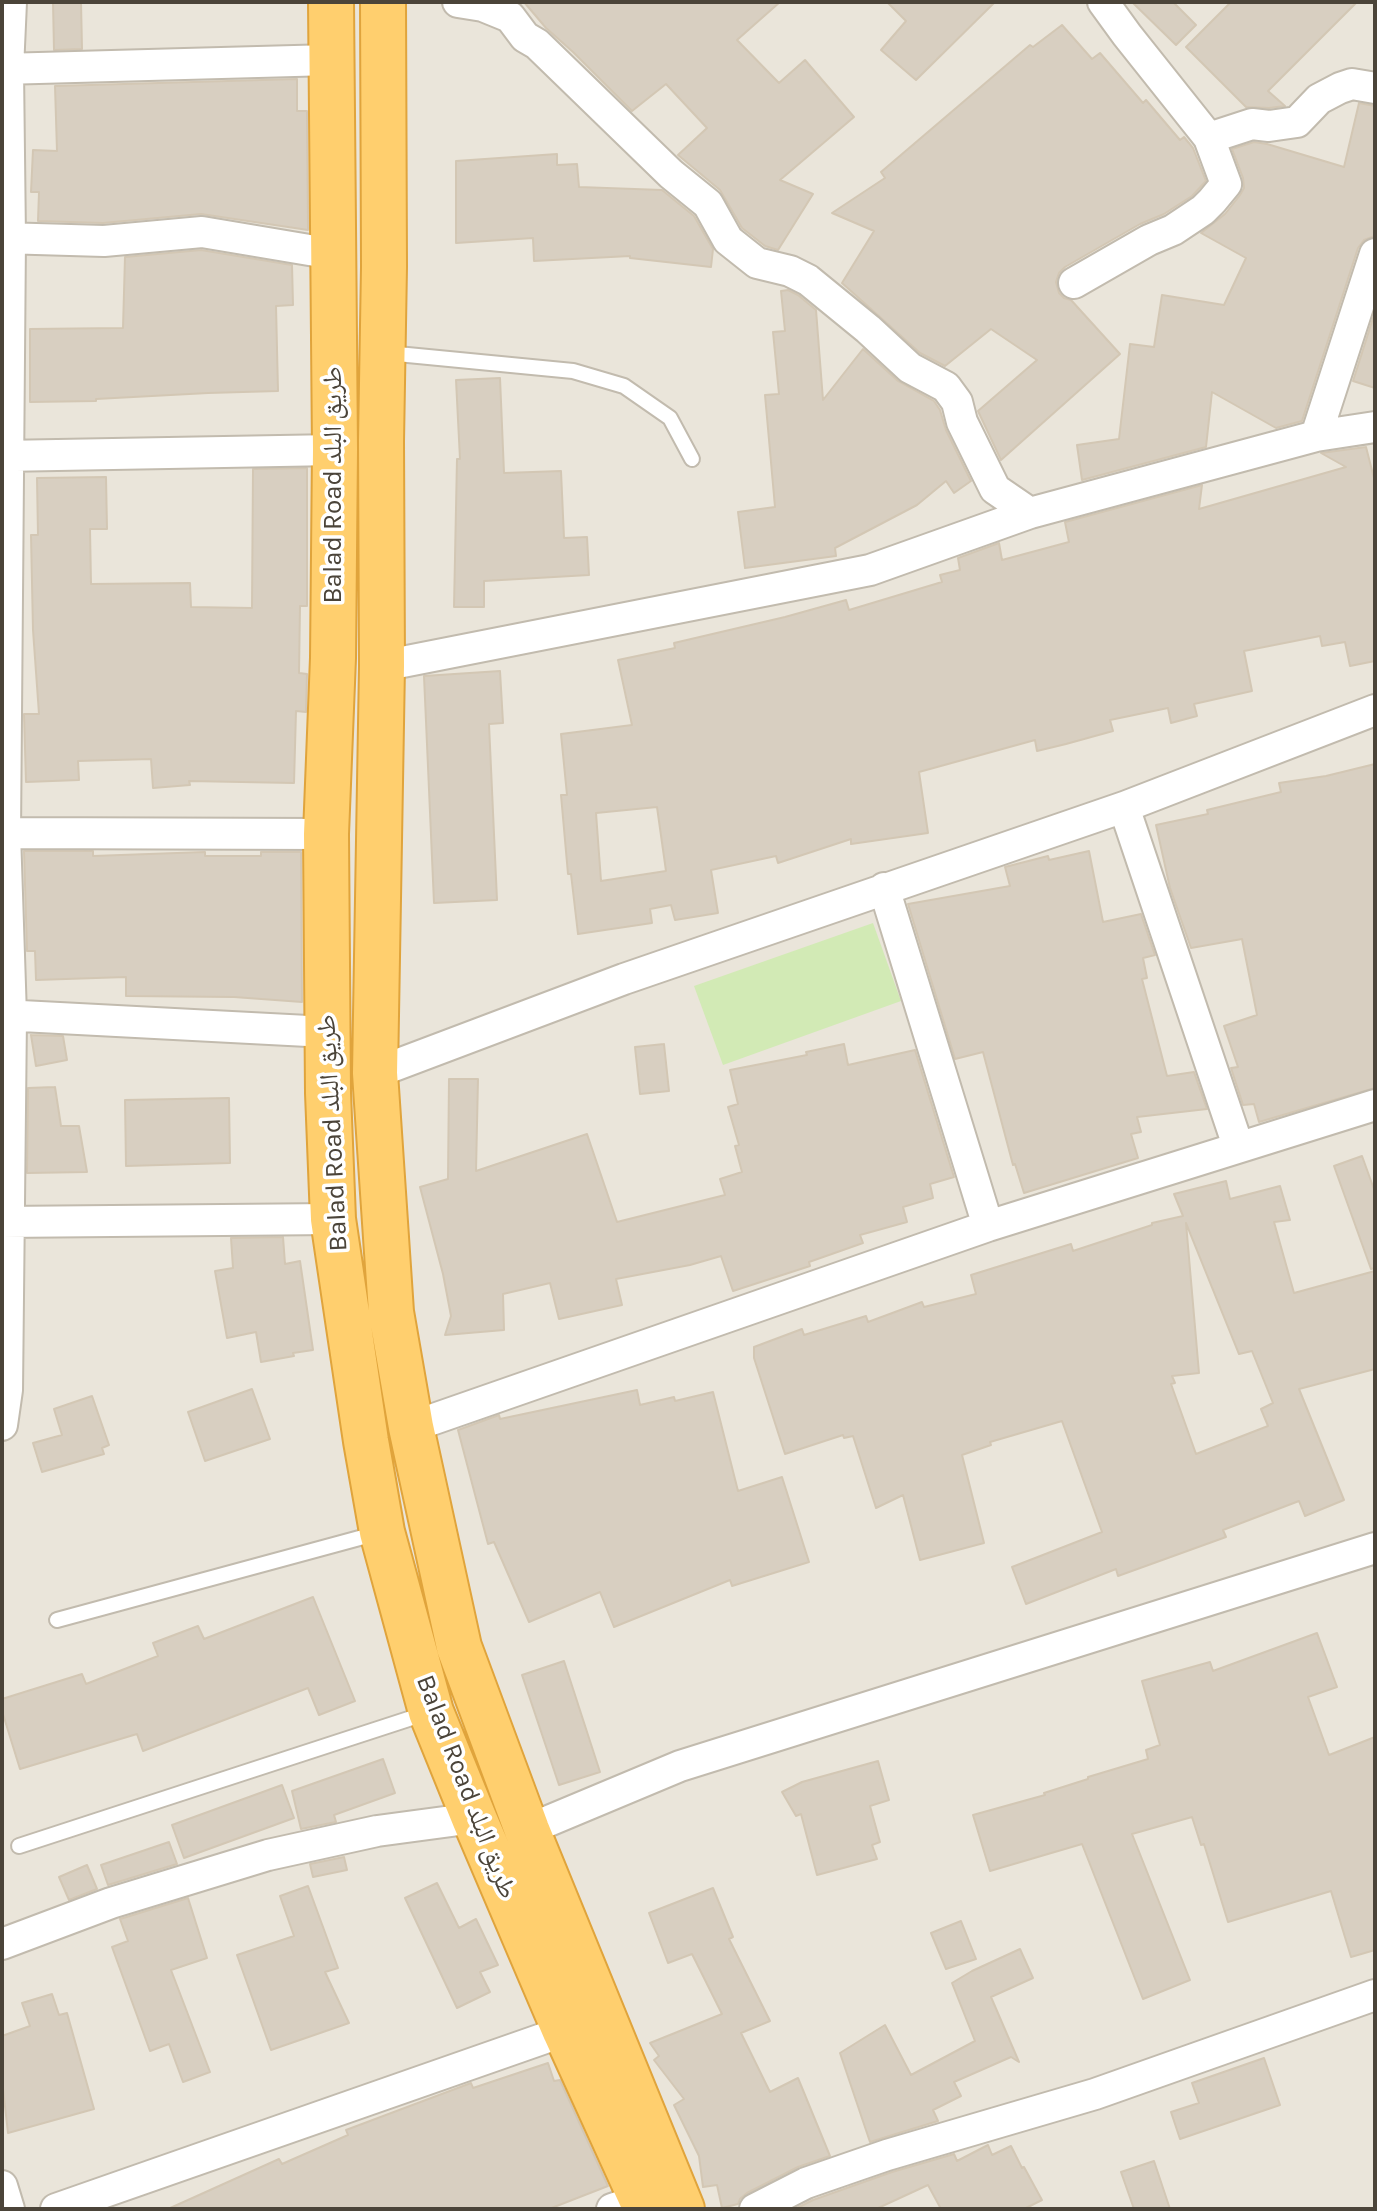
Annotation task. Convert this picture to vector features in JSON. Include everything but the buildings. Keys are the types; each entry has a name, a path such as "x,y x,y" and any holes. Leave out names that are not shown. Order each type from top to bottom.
{"highway":[{"name":"Balad Road طريق البلد","path":"331,2 335,450 333,658 326,834 327,1032 333,1219 382,1532 431,1712 565,2031 646,2207"},
{"name":"Balad Road طريق البلد","path":"383,2 382,666 375,1073 391,1312 411,1427 459,1647 527,1830 646,2207"}],"street":[{"path":"2,1425 5,1390 7,1016 3,833 5,69 11,2"},
{"path":"458,2 483,6 510,17 525,37 537,44 671,174 708,204 728,240 757,263 790,271 808,280 910,368 946,387 957,402 962,422 995,489 1030,513"},
{"path":"1074,283 1149,240 1173,230 1203,210 1226,184 1209,138 1103,2"},
{"path":"5,69 331,60"},
{"path":"1209,138 1252,124 1269,126 1297,122 1319,99 1352,84 1375,88"},
{"path":"6,238 104,241 202,232 333,254"},
{"path":"1316,436 1375,254"},
{"path":"382,666 870,570 1030,513 1316,436 1375,427"},
{"path":"5,456 335,450"},
{"path":"375,1073 624,979 1124,807 1375,710"},
{"path":"1124,807 1238,1146"},
{"path":"3,833 326,834"},
{"path":"884,888 988,1226"},
{"path":"7,1016 327,1032"},
{"path":"411,1427 988,1226 1375,1105"},
{"path":"6,1222 333,1219"},
{"path":"527,1830 680,1766 1375,1548"},
{"path":"2,1944 111,1903 268,1855 377,1831 474,1818"},
{"path":"755,2209 806,2183 887,2155 1095,2094 1375,1995"},
{"path":"56,2209 565,2031"},
{"path":"2,2186 9,2209"}],"lane":[{"path":"383,352 573,371 624,386 670,418 692,459"},
{"path":"57,1620 382,1532"},
{"path":"19,1846 431,1712"}],"shaded area":[{"path":"2,2 1375,2 1375,2209 2,2209"}],"green space":[{"path":"873,923 901,1001 723,1065 694,986"}]}
